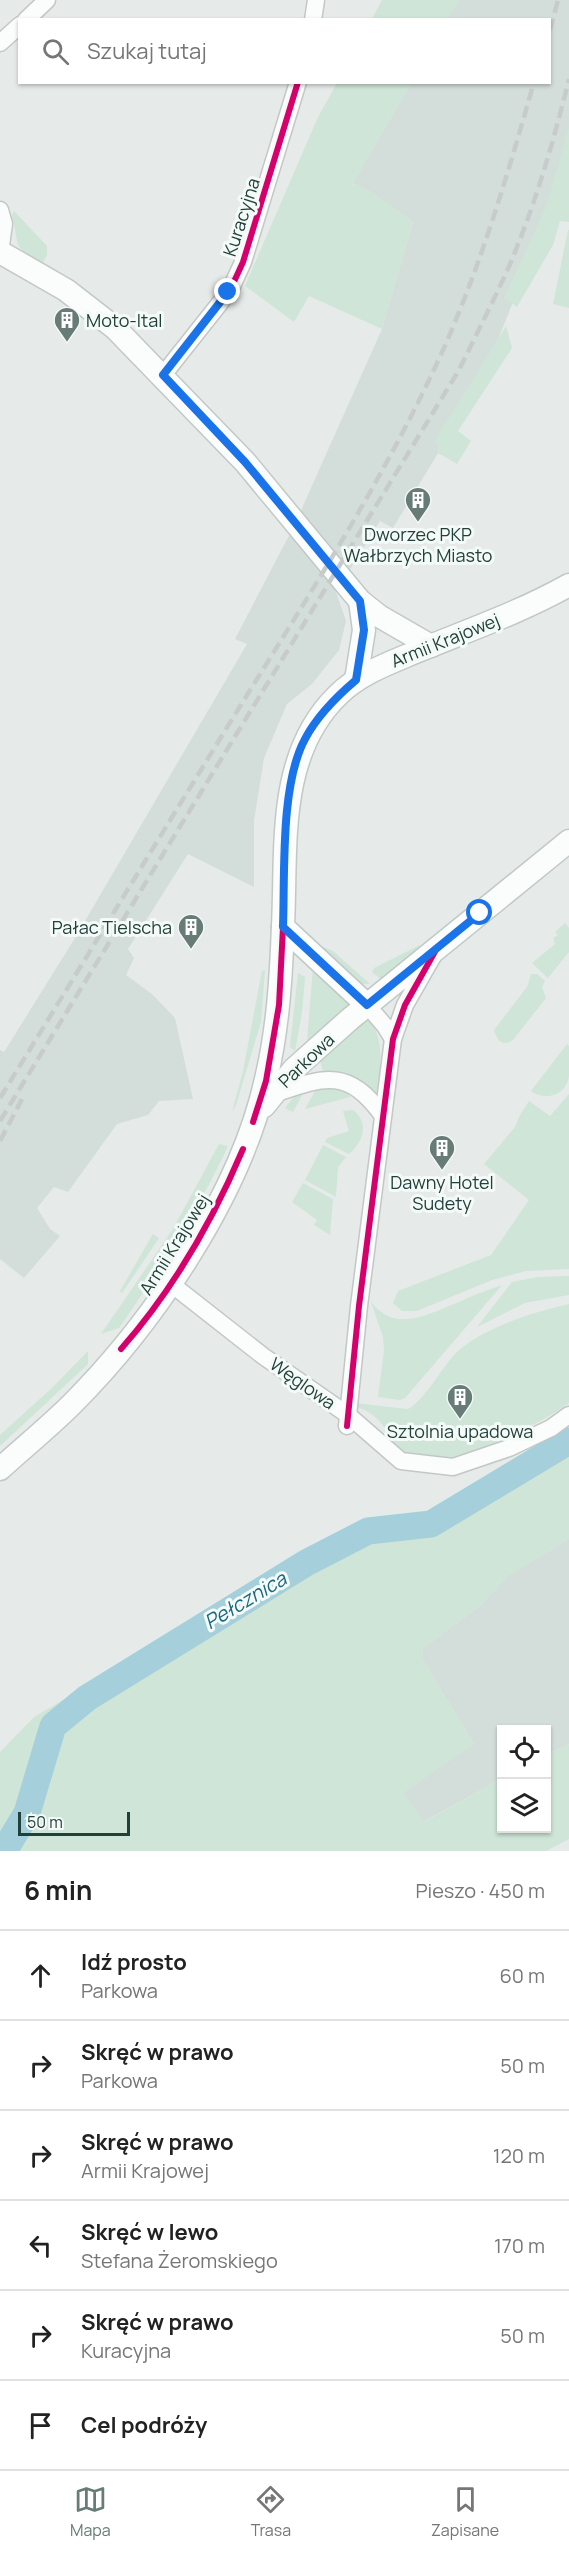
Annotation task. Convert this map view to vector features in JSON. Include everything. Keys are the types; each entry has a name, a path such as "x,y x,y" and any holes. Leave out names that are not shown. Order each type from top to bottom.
{"main road":[{"path":"0,252 66,290 115,328 245,462 360,601 379,616 431,646"},
{"name":"Armii Krajowej","path":"0,1469 72,1404 126,1343 170,1283 228,1185 266,1082 279,1005 288,809 297,760 304,741 337,695 356,680 382,666 510,614 569,585"},
{"path":"356,680 364,630 360,601"},
{"name":"Parkowa","path":"253,1122 272,1094 294,1069 367,1005 567,841"},
{"path":"283,927 367,1005"}],"street":[{"path":"28,18 47,0"},
{"path":"313,18 316,0"},
{"path":"0,43 18,27"},
{"name":"Kuracyjna","path":"163,375 232,286 243,262 297,84"},
{"path":"0,210 4,224 0,252"},
{"path":"348,1420 359,1306 393,1039 405,1005 437,948"},
{"path":"367,1005 393,1039"},
{"path":"272,1094 313,1080 347,1082 369,1097 383,1116"},
{"name":"Węglowa","path":"170,1283 401,1461 453,1467 509,1448 551,1428 569,1415"}],"shaded area":[{"path":"459,0 569,0 569,144 560,185 495,347 435,441 439,445 438,453 393,528 380,521 336,592 346,621 339,650 312,684 287,704 264,758 254,821 254,887 188,854 128,949 134,958 126,975 152,994 175,1018 193,1099 159,1101 148,1115 117,1124 68,1192 54,1187 37,1208 50,1229 60,1236 24,1278 0,1259 0,1050 4,1052 75,938 247,644 235,639 294,526 382,329 413,222 374,194 353,183 410,84 551,84 551,18 448,18"},
{"path":"569,1539 569,1744 551,1752 551,1725 497,1725 497,1781 423,1822 314,1851 474,1744 422,1658 423,1648 480,1606 508,1576"}],"green space":[{"path":"382,0 459,0 448,18 373,18"},
{"path":"336,84 410,84 353,183 374,194 413,222 382,329 309,296 294,322 245,286 318,117"},
{"path":"569,126 569,222 560,221 553,245 517,307 504,298 547,204"},
{"path":"14,211 47,246 47,255 42,264 25,253 18,244 12,216"},
{"path":"569,230 569,308 553,304"},
{"path":"506,326 512,348 458,431 471,441 457,464 438,453 439,445 434,442"},
{"path":"565,923 569,928 569,952 548,978 532,963 555,944 553,938 558,935 555,932"},
{"path":"420,945 419,950 382,980 372,972 374,968"},
{"path":"321,946 333,951 370,984 360,984 317,948"},
{"path":"313,967 351,1002 350,1006 307,1041"},
{"path":"265,970 261,1022 232,1112 243,1071 262,971"},
{"path":"298,973 305,977 302,1013 295,1051 290,1047"},
{"path":"531,974 537,974 545,981 542,987 546,998 513,1040 503,1043 494,1030 527,987"},
{"path":"365,1021 371,1021 379,1040 377,1098 365,1086 353,1079 323,1072 320,1059"},
{"path":"567,1044 569,1046 569,1076 564,1088 548,1096 531,1091"},
{"path":"325,1085 346,1091 350,1097 305,1109 318,1086"},
{"path":"305,1090 293,1112 285,1108 293,1098"},
{"path":"569,1094 569,1269 526,1271 492,1280 417,1311 402,1311 393,1303 398,1291 491,1255 529,1200 484,1164 515,1127 529,1101 550,1116"},
{"path":"353,1110 362,1121 363,1133 358,1144 349,1154 325,1142 327,1138 349,1131 343,1111"},
{"path":"219,1144 228,1146 177,1240 119,1328 101,1334 173,1229"},
{"path":"323,1145 346,1157 338,1167 336,1197 305,1180"},
{"path":"303,1183 333,1199 330,1235 314,1225 317,1220 292,1202"},
{"path":"153,1234 159,1238 122,1293 120,1291"},
{"path":"569,1276 569,1295 525,1303 477,1327 512,1282 538,1277"},
{"path":"502,1285 405,1398 400,1400 378,1397 384,1351 383,1337 371,1302 381,1312 391,1317 413,1318 436,1312"},
{"path":"569,1304 569,1403 521,1431 461,1455 424,1460 396,1451 381,1423 369,1412 354,1407 355,1403 408,1409 421,1398 450,1359 466,1344 509,1322"},
{"path":"88,1351 88,1364 0,1446 0,1435 52,1388"},
{"path":"569,1435 569,1539 508,1576 480,1606 423,1648 422,1658 474,1744 404,1793 424,1822 497,1781 497,1833 551,1833 551,1752 569,1744 569,1839 546,1851 0,1851 0,1752 34,1717 361,1525 384,1522 423,1524 459,1513"}],"waterway":[{"name":"Pełcznica","path":"4,1851 27,1813 53,1726 87,1698 306,1563 368,1531 431,1524 569,1441"}],"railway":[{"path":"551,26 558,0"},
{"path":"0,1121 459,370 507,271 526,224 569,79"},
{"path":"0,1098 318,580 393,450 453,327 503,189 533,84"},
{"path":"0,1141 22,1099"}],"cycle path":[{"path":"163,375 232,286 243,262 297,84"},
{"path":"253,1122 266,1081 279,1005 283,927"},
{"path":"347,1426 359,1306 393,1039 405,1005 437,948"},
{"path":"121,1349 140,1327 190,1254 243,1149"}],"place":[{"name":"Moto-Ital","path":"67,343"},
{"name":"Dworzec PKP Wałbrzych Miasto","path":"418,523"},
{"name":"Pałac Tielscha","path":"191,950"},
{"name":"Dawny Hotel Sudety","path":"442,1171"},
{"name":"Sztolnia upadowa","path":"460,1420"}],"route":[{"path":"228,292 163,375 245,462 360,601 364,630 356,680 337,695 315,724 304,741 297,760 288,809 283,927 367,1005 480,913"}]}
